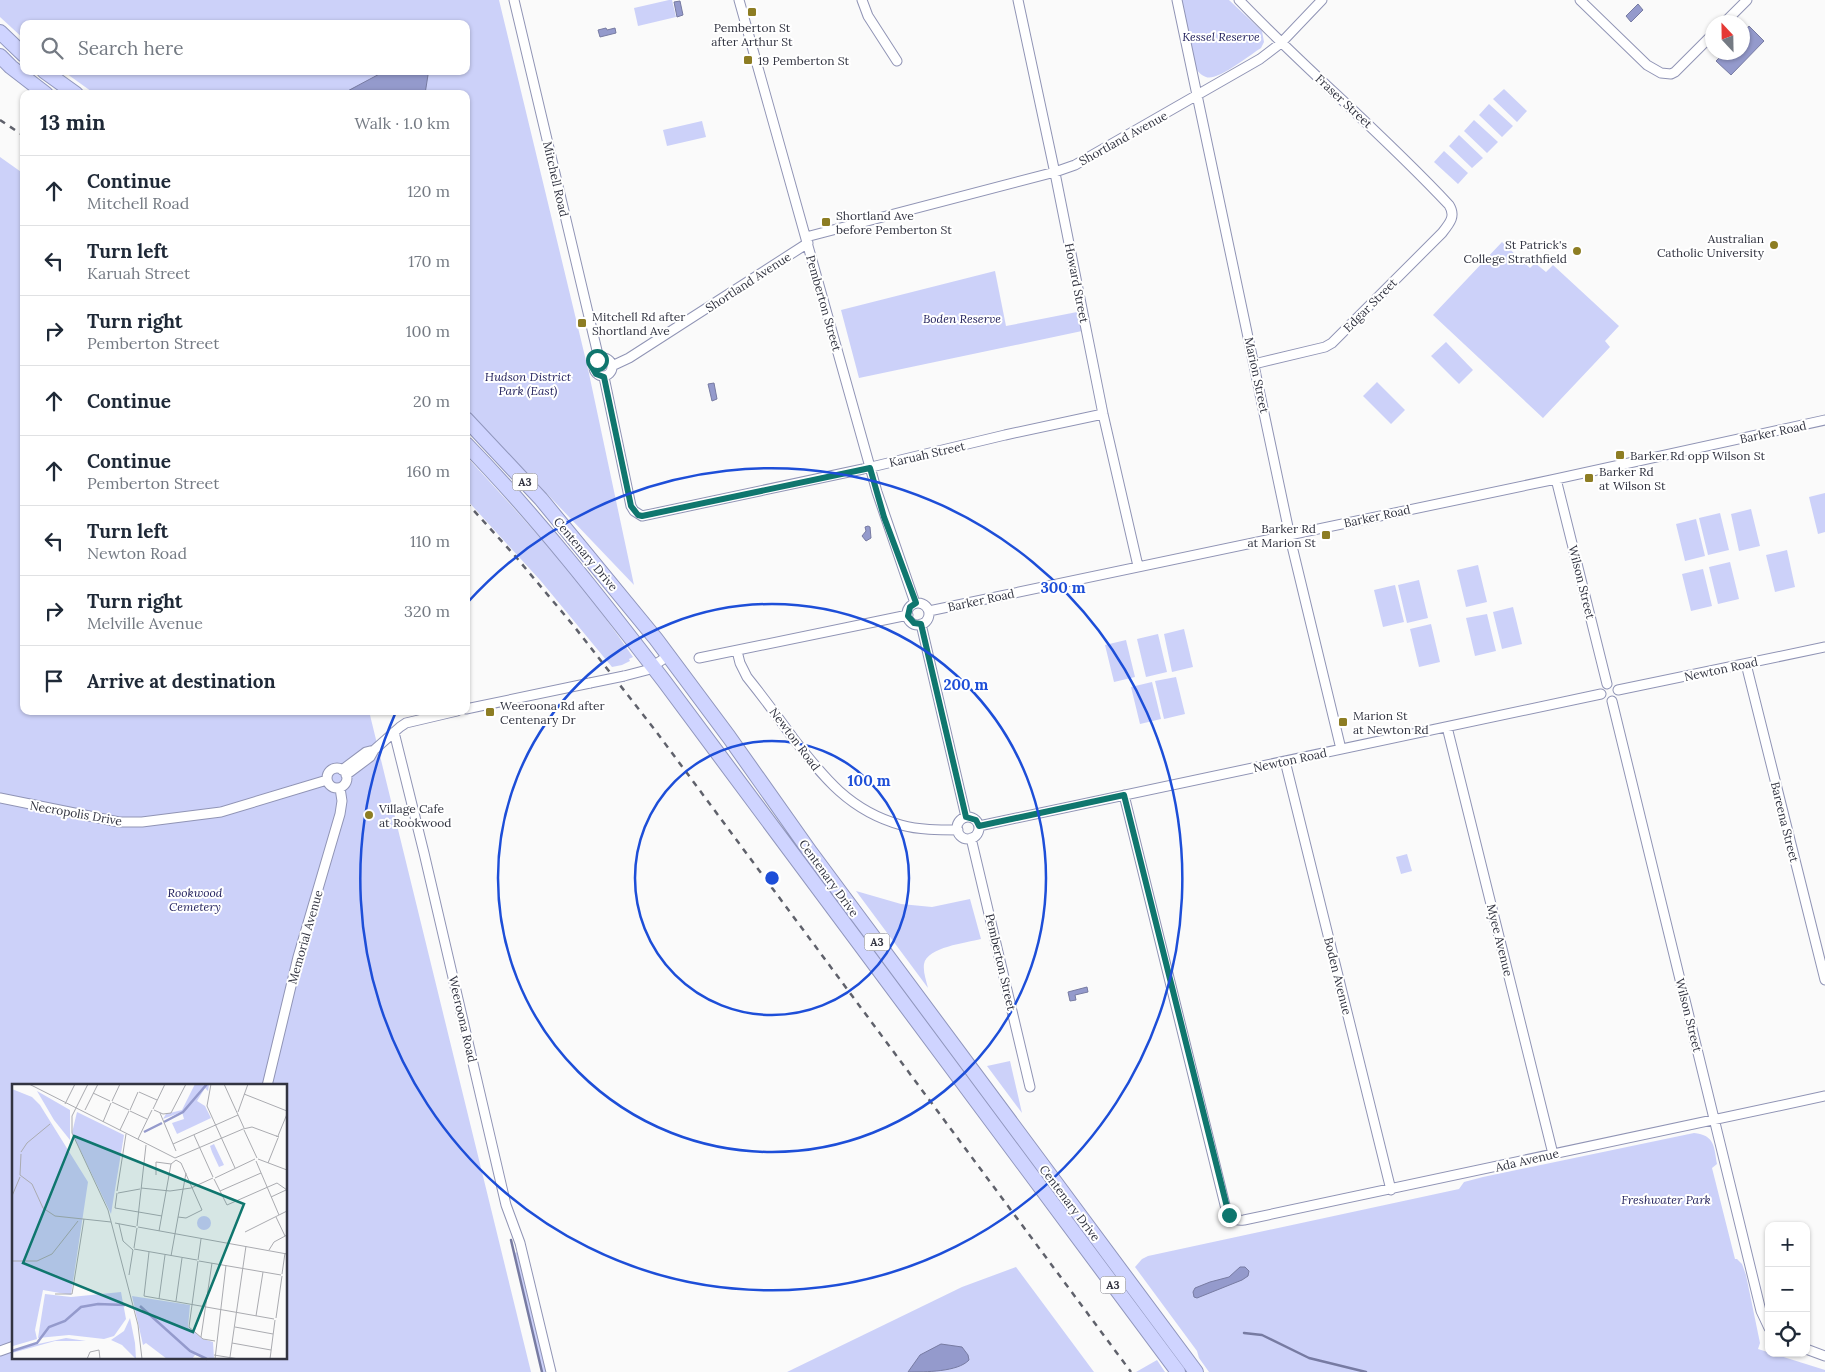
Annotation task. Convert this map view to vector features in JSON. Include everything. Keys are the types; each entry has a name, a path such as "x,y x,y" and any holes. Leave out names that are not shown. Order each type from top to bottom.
{"highway":[{"path":"0,32 20,51"},
{"path":"0,56 20,74"},
{"path":"21,75 41,90"},
{"path":"50,75 70,90"},
{"name":"Centenary Drive","path":"470,423 546,506 591,559 730,737 811,853 1192,1367"},
{"name":"Centenary Drive","path":"470,448 525,507 592,586 1177,1371"}],"street":[{"name":"Mitchell Road","path":"514,0 599,359"},
{"name":"Pemberton Street","path":"739,0 884,517 916,603"},
{"path":"862,0 868,16 897,61"},
{"name":"Howard Street","path":"1018,0 1055,172 1103,414 1138,566"},
{"name":"Marion Street","path":"1177,0 1290,534 1341,749"},
{"name":"Fraser Street","path":"1239,0 1281,43 1388,142 1449,205"},
{"name":"Shortland Avenue","path":"612,366 629,358 807,240 1055,172 1088,159 1260,59 1281,43 1322,0"},
{"path":"1580,0 1647,65 1666,74 1675,72 1705,42"},
{"path":"1732,15 1747,0"},
{"name":"Edgar Street","path":"1254,364 1325,347 1332,343 1442,233 1452,219 1452,209 1449,205"},
{"path":"599,359 608,359 612,366 610,373 604,377 596,374 593,369 599,359"},
{"name":"Karuah Street","path":"604,377 631,506 634,511 642,516 870,468 1103,414"},
{"name":"Barker Road","path":"929,611 1556,479 1825,420"},
{"name":"Wilson Street","path":"1556,479 1607,684"},
{"path":"916,603 922,604 929,611 928,618 921,624 914,623 908,616 910,607 916,603"},
{"path":"699,658 908,616"},
{"path":"921,624 966,817"},
{"name":"Newton Road","path":"1618,690 1825,647"},
{"name":"Newton Road","path":"737,651 740,663 747,677 820,774 844,797 870,813 902,826 929,830 958,830"},
{"path":"470,708 624,676 653,667 668,656"},
{"name":"Bareena Street","path":"1746,664 1825,980"},
{"path":"1607,684 1613,684 1618,690 1616,698 1612,701 1606,700 1601,694 1602,689 1607,684"},
{"name":"Newton Road","path":"979,826 1601,694"},
{"name":"Wilson Street","path":"1612,701 1761,1311 1765,1320"},
{"path":"344,773 370,757 374,750 400,727 413,721 439,715"},
{"name":"Myee Avenue","path":"1447,726 1553,1154"},
{"name":"Weeroona Road","path":"394,732 506,1205 520,1243 551,1372"},
{"name":"Boden Avenue","path":"1285,761 1391,1190"},
{"path":"337,769 344,773 346,783 340,788 332,786 328,780 328,774 332,770 337,769"},
{"name":"Necropolis Drive","path":"0,798 119,822 142,822 221,812 328,780"},
{"name":"Memorial Avenue","path":"267,1084 298,957 340,814 342,801 340,788"},
{"name":"Ada Avenue","path":"1124,795 1224,1202 1230,1217 1236,1220 1244,1220 1391,1190 1825,1096"},
{"path":"966,817 976,820 979,826 976,835 971,838 961,836 958,830 960,821 966,817"},
{"name":"Pemberton Street","path":"971,838 1030,1087"},
{"path":"0,1351 12,1347"},
{"path":"1810,1350 1825,1356"}],"green space":[{"name":"Hudson District Park (East)","path":"0,0 499,0 588,369 634,585 470,413 470,90 89,90 69,75 470,75 470,20 20,20 20,35 0,17"},
{"path":"672,0 676,17 638,26 634,8"},
{"name":"Kessel Reserve","path":"1181,0 1229,0 1262,31 1264,42 1261,48 1226,72 1211,77 1202,75 1194,66"},
{"path":"1504,89 1527,111 1517,122 1493,99"},
{"path":"1489,104 1513,126 1502,137 1479,115"},
{"path":"1474,120 1498,142 1487,153 1464,131"},
{"path":"702,121 706,137 667,146 663,130"},
{"path":"1459,135 1483,158 1472,168 1449,146"},
{"path":"1444,151 1468,173 1458,184 1434,162"},
{"name":"Rookwood Cemetery","path":"0,157 20,171 20,715 370,715 531,1372 0,1372"},
{"path":"1502,242 1530,268 1535,263 1546,272 1553,265 1619,326 1605,341 1610,347 1543,418 1433,315"},
{"name":"Boden Reserve","path":"995,271 1006,326 1077,312 1082,331 859,378 841,310"},
{"path":"1446,342 1473,370 1459,384 1431,356"},
{"path":"1377,382 1405,410 1391,424 1363,396"},
{"path":"470,460 574,578 633,657 629,659 630,661 612,667 540,580 470,503"},
{"path":"1825,493 1825,532 1818,534 1809,497"},
{"path":"1751,509 1760,546 1739,551 1731,514"},
{"path":"1720,513 1729,550 1708,555 1699,518"},
{"path":"1696,519 1705,556 1685,561 1676,524"},
{"path":"1787,550 1795,587 1775,592 1766,555"},
{"path":"1730,562 1739,599 1718,604 1709,567"},
{"path":"1478,565 1487,602 1466,607 1457,570"},
{"path":"1703,569 1712,606 1691,611 1682,574"},
{"path":"1419,580 1428,618 1407,623 1398,585"},
{"path":"1395,585 1404,622 1383,627 1374,590"},
{"path":"1513,607 1522,644 1502,649 1493,612"},
{"path":"1487,614 1496,651 1475,656 1466,618"},
{"path":"1431,624 1440,662 1419,667 1410,629"},
{"path":"1184,629 1193,667 1172,672 1164,634"},
{"path":"1158,634 1167,672 1146,677 1137,639"},
{"path":"1126,640 1135,677 1114,682 1105,645"},
{"path":"1176,677 1185,714 1164,719 1155,681"},
{"path":"1152,682 1161,719 1140,724 1131,687"},
{"path":"1407,854 1412,871 1401,874 1396,857"},
{"path":"856,891 901,904 932,907 970,899 981,939 932,953 924,964 928,988"},
{"path":"1010,1061 1022,1113 987,1066"},
{"name":"Freshwater Park","path":"1694,1133 1706,1136 1714,1147 1717,1164 1712,1168 1735,1259 1742,1264 1746,1275 1760,1343 1758,1349 1765,1351 1765,1357 1784,1357 1825,1370 1825,1372 1209,1372 1199,1358 1197,1351 1135,1267 1142,1259 1148,1256 1459,1189 1464,1182"},
{"path":"517,1252 546,1372 542,1372 515,1253"},
{"path":"1016,1267 1094,1372 787,1372 962,1287"},
{"path":"1157,1360 1165,1372 1136,1372"}],"shaded area":[{"path":"680,1 683,15 677,17 674,2"},
{"path":"1638,4 1643,10 1631,22 1626,16"},
{"path":"1750,27 1764,41 1750,55"},
{"path":"606,28 607,30 615,28 616,33 600,37 598,30"},
{"path":"1717,60 1746,60 1731,75"},
{"path":"378,75 428,75 426,90 349,90"},
{"path":"714,383 717,399 712,401 708,384"},
{"path":"865,527 870,527 871,538 866,541 862,536 866,531"},
{"path":"1087,987 1088,992 1075,995 1076,1000 1070,1001 1068,992"},
{"path":"1240,1267 1245,1267 1249,1271 1248,1276 1197,1298 1194,1297 1193,1292 1195,1288 1229,1277"},
{"path":"941,1344 962,1347 969,1360 964,1364 949,1369 908,1372 920,1355"}],"waterway":[{"path":"511,1240 542,1372"},
{"path":"1244,1333 1262,1335 1309,1358 1366,1372"}],"railway":[{"path":"0,120 20,133"},
{"path":"470,506 516,557 573,625 655,730 1131,1372"}],"place":[{"name":"Pemberton St after Arthur St","path":"752,12"},
{"name":"19 Pemberton St","path":"748,60"},
{"name":"Shortland Ave before Pemberton St","path":"826,222"},
{"name":"Australian Catholic University","path":"1774,245"},
{"name":"St Patrick's College Strathfield","path":"1577,251"},
{"name":"Mitchell Rd after Shortland Ave","path":"582,323"},
{"name":"Barker Rd opp Wilson St","path":"1620,455"},
{"name":"Barker Rd at Wilson St","path":"1589,478"},
{"name":"Barker Rd at Marion St","path":"1326,535"},
{"name":"Weeroona Rd after Centenary Dr","path":"490,712"},
{"name":"Marion St at Newton Rd","path":"1343,722"},
{"name":"Village Cafe at Rookwood","path":"369,815"}],"route":[{"path":"597,360 593,369 598,376 604,377 631,506 638,515 642,516 870,468 884,517 916,603 910,607 908,616 911,622 921,624 966,817 976,820 979,826 1124,795 1224,1202 1229,1215"}]}
